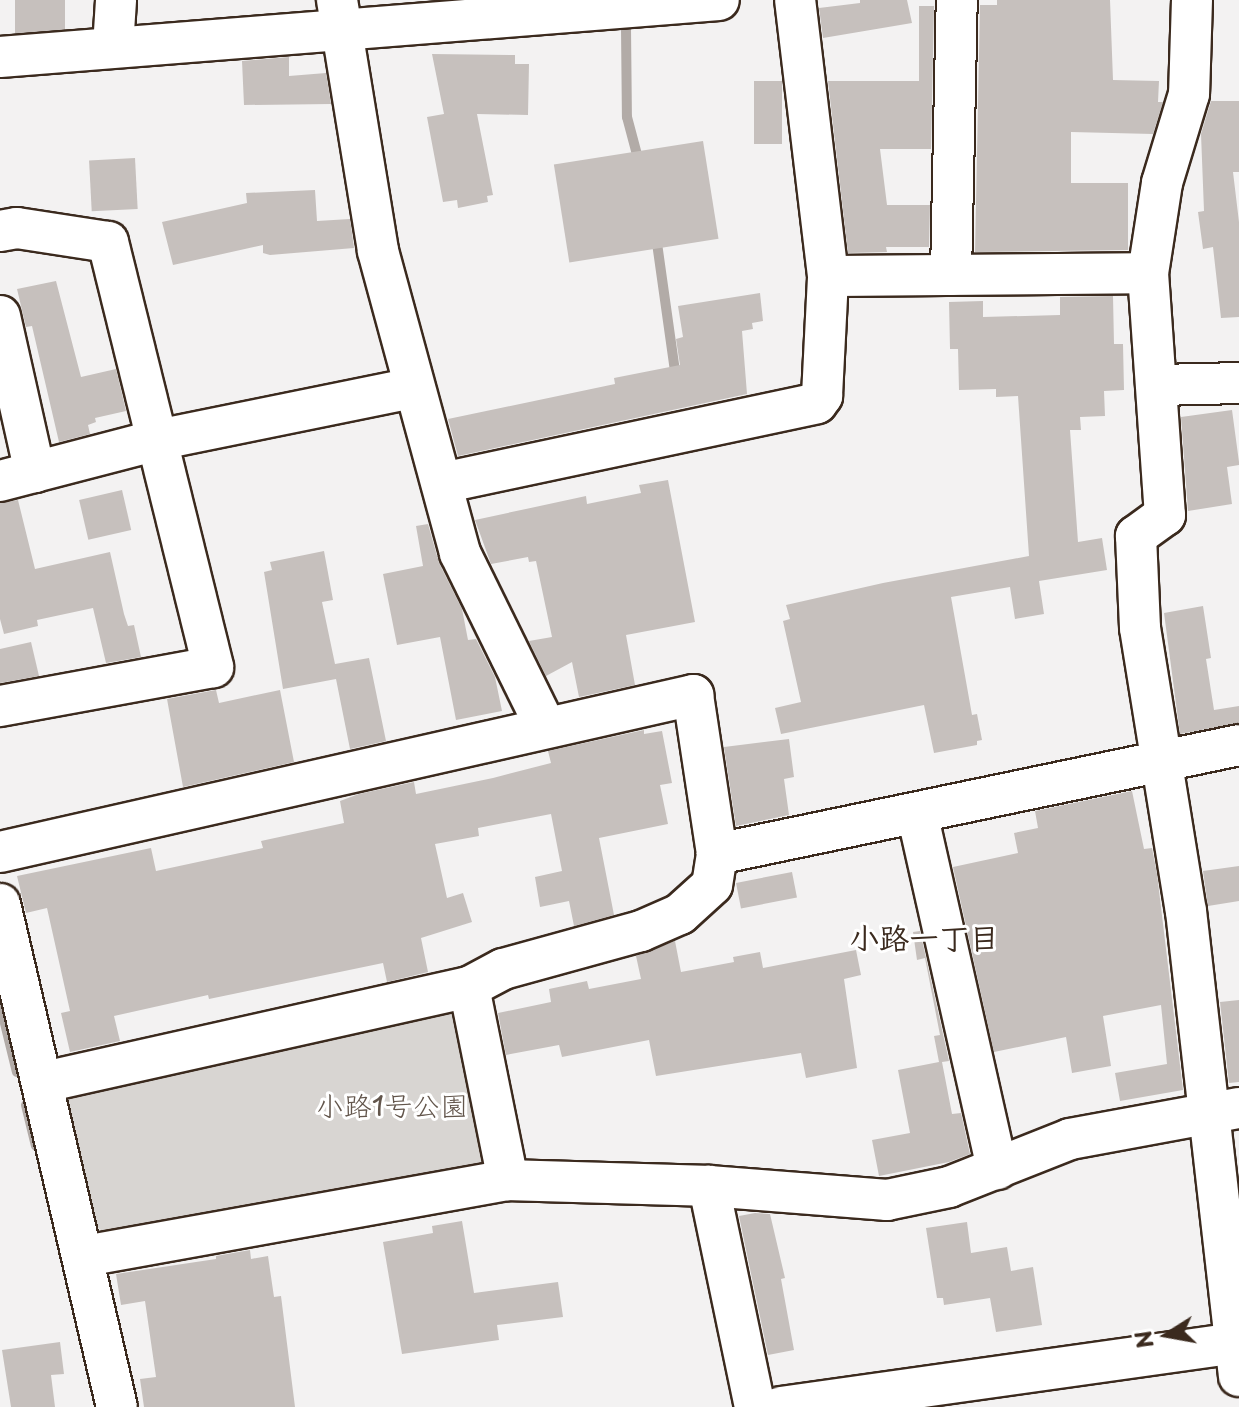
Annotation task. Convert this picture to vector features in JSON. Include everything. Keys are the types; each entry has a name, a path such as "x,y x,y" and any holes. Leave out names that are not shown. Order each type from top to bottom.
{"street":[{"path":"113,47 116,0"},
{"path":"0,57 113,47 338,14 719,0"},
{"path":"442,483 817,403 822,396 828,276 795,0"},
{"path":"951,275 957,0"},
{"path":"781,1407 1237,1355 1225,1111 1186,911 1140,628 1136,536 1165,515 1159,385 1148,273 1162,183 1189,94 1192,0"},
{"path":"338,14 378,251 460,553 545,726"},
{"path":"0,231 17,228 108,242 213,667 0,706"},
{"path":"828,276 1148,273"},
{"path":"0,316 18,477 157,440 413,388"},
{"path":"1159,385 1239,383"},
{"path":"0,852 321,781 545,726 693,695 717,854 712,885 680,914 641,931 503,969 469,987 43,1082"},
{"path":"717,854 1239,745"},
{"path":"917,813 997,1169"},
{"path":"0,904 85,1256 117,1407"},
{"path":"469,987 508,1180"},
{"path":"85,1256 508,1180 709,1186 887,1200 949,1187 1070,1139 1225,1111"},
{"path":"709,1186 755,1407"}],"green space":[{"name":"小路1号公園","path":"448,1008 460,1015 487,1158 476,1173 110,1235 94,1226 65,1104 72,1092"}],"building":[{"path":"15,0 65,0 65,33 15,33"},
{"path":"860,0 907,0 912,23 823,38 819,8 860,3"},
{"path":"997,0 1110,0 1113,80 1159,81 1158,102 1163,102 1153,134 1071,132 1071,183 1128,183 1128,250 975,252 980,5 997,5"},
{"path":"919,6 934,6 931,149 880,149 887,205 930,205 929,247 886,247 887,252 848,253 828,81 919,81"},
{"path":"432,54 515,55 515,64 529,64 528,115 477,114 493,195 487,196 488,202 458,208 457,200 443,202 427,117 444,114"},
{"path":"289,57 289,76 326,73 331,104 244,105 242,61"},
{"path":"754,81 782,81 782,144 754,144"},
{"path":"1211,101 1239,101 1239,172 1233,172 1239,222 1239,317 1221,318 1213,247 1203,249 1198,212 1204,211 1201,134"},
{"path":"703,141 718,239 569,262 554,165"},
{"path":"135,158 138,209 92,211 89,160"},
{"path":"315,190 317,221 350,219 354,248 270,255 263,253 263,245 173,265 162,222 247,203 246,193"},
{"path":"56,281 81,377 116,369 126,411 95,418 96,422 88,425 90,434 59,442 32,326 26,327 17,289"},
{"path":"760,293 763,321 752,323 753,329 742,331 747,394 458,456 448,419 615,384 614,378 680,365 676,339 683,337 678,306"},
{"path":"1113,296 1114,344 1123,344 1124,390 1104,391 1105,416 1080,417 1081,430 1070,430 1078,542 1102,538 1107,570 1039,581 1044,614 1015,619 1010,587 951,597 972,715 977,714 982,740 977,741 977,745 934,753 924,705 781,734 775,708 801,702 783,621 790,619 786,605 1029,556 1018,396 996,397 996,389 959,390 958,349 950,349 949,302 983,301 983,317 1060,315 1060,297"},
{"path":"1232,410 1239,465 1227,467 1232,504 1188,511 1181,417"},
{"path":"668,480 695,622 626,635 635,685 579,697 572,662 546,676 529,641 552,637 536,561 529,562 528,557 491,564 475,520 586,496 587,504 641,493 639,485"},
{"path":"122,490 131,530 88,540 79,500"},
{"path":"18,500 35,569 110,552 124,614 128,626 134,625 141,657 106,663 93,608 37,620 38,626 4,634 0,619 0,503"},
{"path":"428,524 439,563 462,609 468,640 476,639 495,677 502,711 456,720 440,637 397,645 383,574 423,566 416,526"},
{"path":"324,551 333,600 322,602 335,664 369,658 386,741 350,749 336,679 283,689 264,572 272,570 270,562"},
{"path":"1203,606 1211,658 1206,659 1214,710 1239,706 1239,723 1180,734 1164,613"},
{"path":"31,642 39,676 0,683 0,649"},
{"path":"216,690 219,703 280,690 294,762 183,787 167,699"},
{"path":"644,730 644,734 662,731 672,783 660,785 668,824 599,838 614,915 574,926 569,901 540,907 535,877 562,871 551,814 478,828 479,836 435,844 447,898 463,893 472,922 421,938 428,972 387,982 383,963 209,999 208,995 114,1016 120,1041 70,1052 61,1013 70,1011 47,908 26,913 17,876 151,848 156,871 263,848 261,841 344,823 340,801 359,794 414,782 416,794 493,778 551,763 548,751"},
{"path":"789,739 794,777 784,779 789,815 736,826 724,747"},
{"path":"1132,791 1144,849 1152,848 1157,874 1183,1090 1120,1101 1115,1073 1167,1064 1161,1005 1103,1016 1111,1066 1072,1073 1066,1037 994,1052 953,867 1018,853 1014,833 1038,828 1035,811"},
{"path":"1239,866 1239,901 1208,906 1203,871"},
{"path":"792,872 797,898 741,908 736,883"},
{"path":"920,931 949,1061 942,1062 952,1114 961,1113 970,1154 949,1162 879,1176 872,1140 910,1133 898,1070 939,1062 934,1036 940,1035 925,958 917,960 913,932"},
{"path":"675,941 681,972 734,962 733,957 760,952 763,968 856,950 861,975 844,979 857,1068 806,1078 801,1053 656,1076 649,1040 562,1057 559,1045 506,1055 498,1013 551,1002 549,989 587,981 589,989 641,979 636,956"},
{"path":"1239,1000 1239,1082 1229,1083 1220,1002"},
{"path":"770,1214 785,1278 781,1279 794,1350 768,1355 739,1216"},
{"path":"462,1221 474,1293 558,1282 563,1317 497,1325 499,1340 402,1354 383,1242 433,1233 432,1226"},
{"path":"967,1222 971,1253 1007,1247 1011,1271 1033,1267 1042,1325 996,1332 990,1298 944,1305 943,1298 937,1298 926,1228"},
{"path":"250,1250 251,1259 268,1256 274,1297 281,1296 295,1407 144,1407 140,1379 156,1377 145,1301 121,1305 116,1274 216,1259 216,1256"},
{"path":"60,1342 64,1374 51,1375 55,1407 11,1407 2,1350"}],"waterway":[{"path":"626,28 627,117 640,166"},
{"path":"656,236 676,378"},
{"path":"0,1003 17,1072"},
{"path":"26,1105 36,1146"}],"district":[{"name":"小路一丁目","path":"924,937"}]}
